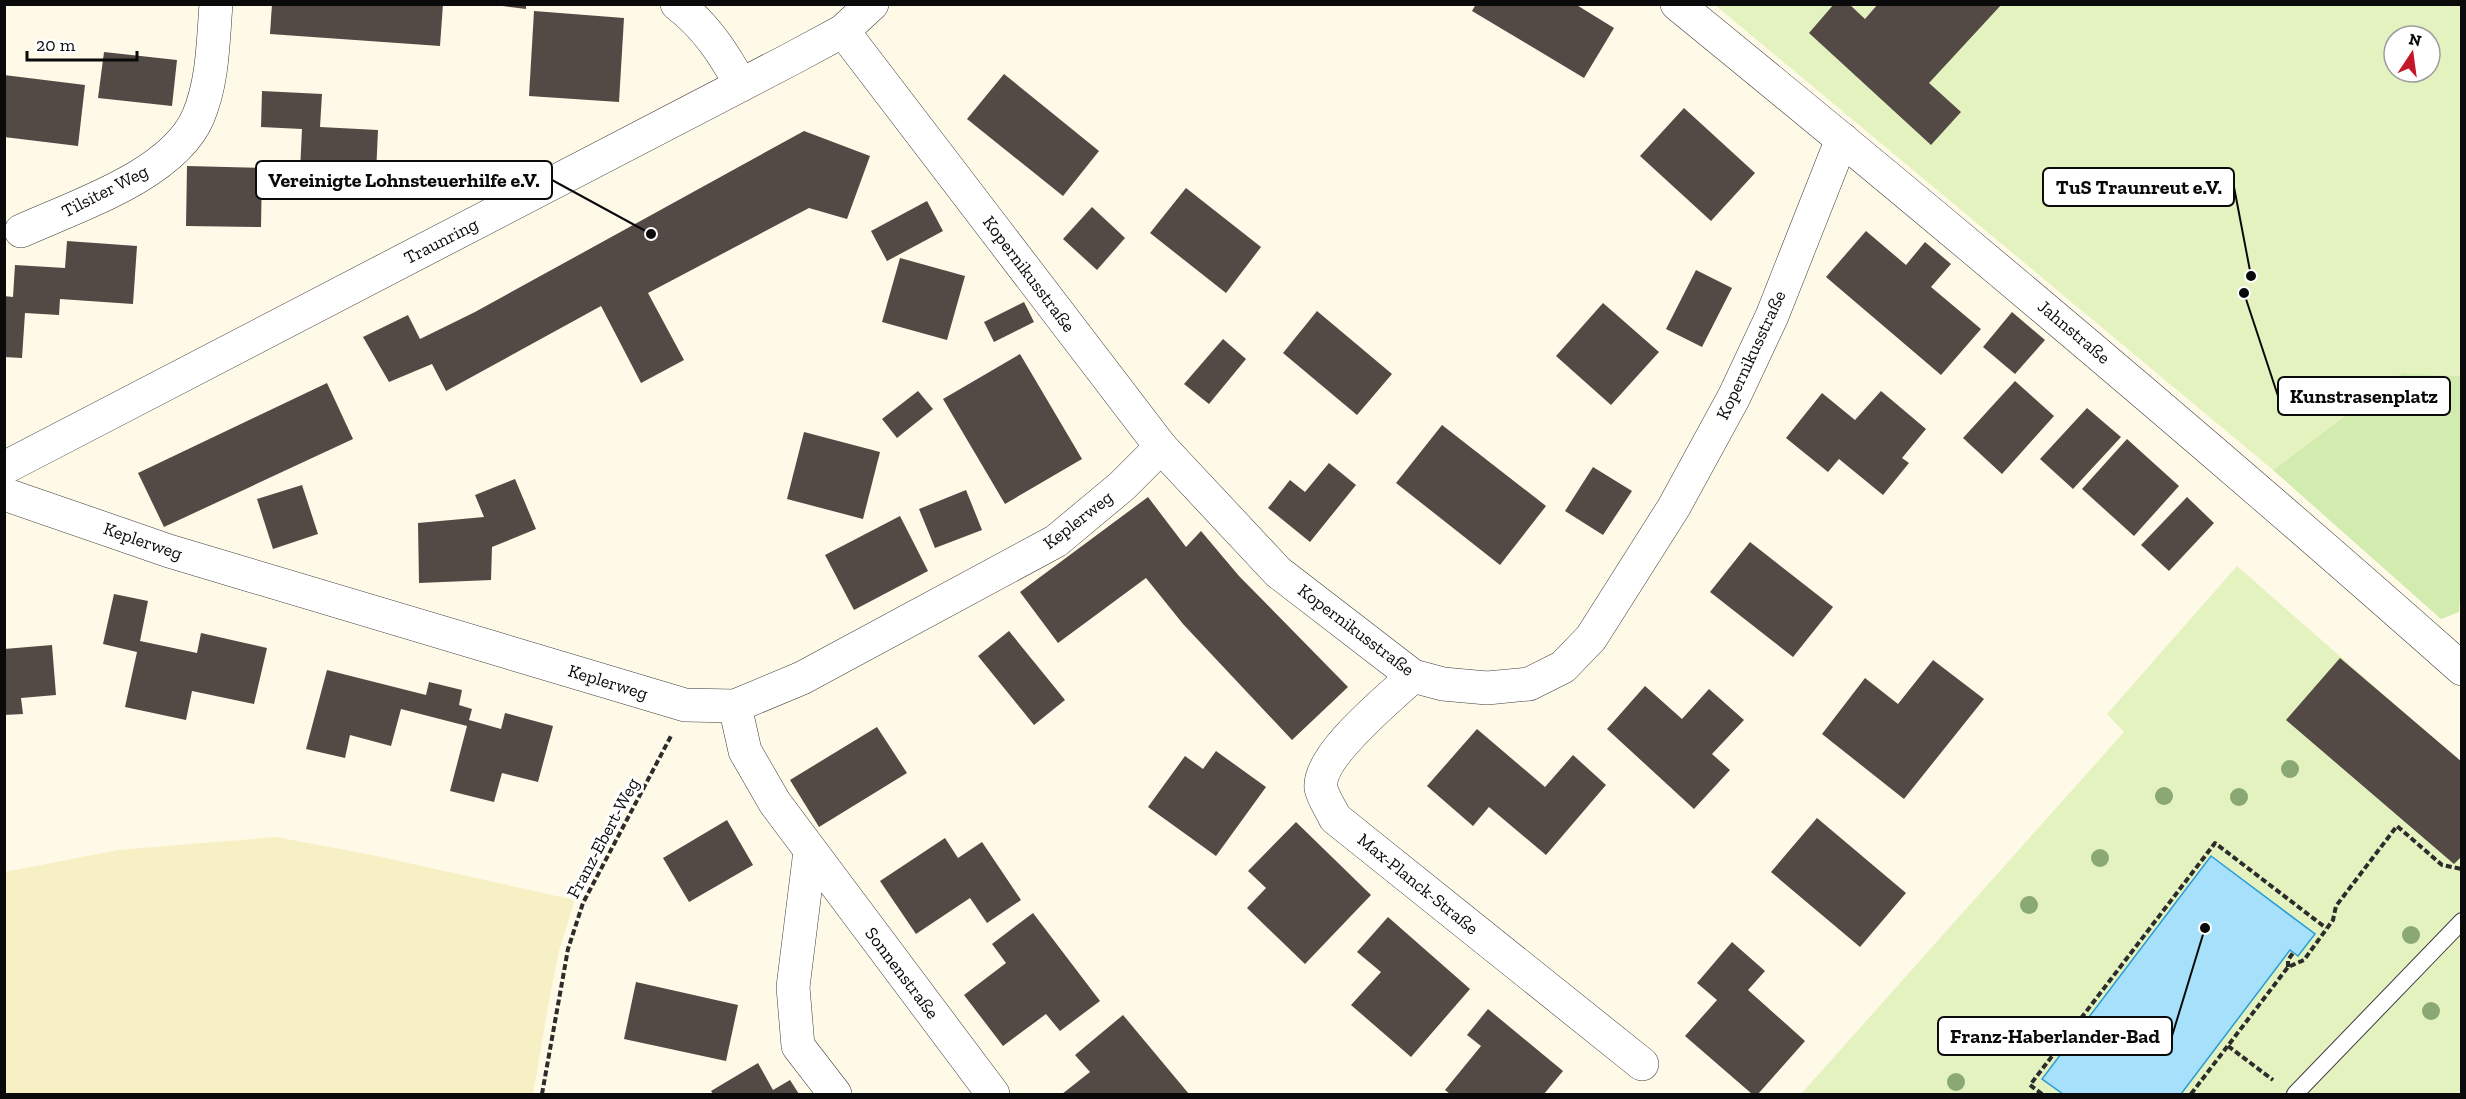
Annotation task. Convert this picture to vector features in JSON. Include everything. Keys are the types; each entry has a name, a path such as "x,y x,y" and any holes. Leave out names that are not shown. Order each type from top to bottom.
{"street":[{"name":"Tilsiter Weg","path":"21,231 135,180 164,159 190,133 210,78 216,4"},
{"path":"677,4 690,14 722,51 741,85"},
{"name":"Traunring","path":"4,468 843,31 872,4"},
{"name":"Jahnstraße","path":"1677,4 2236,469 2462,669"},
{"name":"Kopernikusstraße","path":"843,31 1161,447 1278,572 1413,676 1443,684 1487,688 1529,684 1563,667 1591,638 1674,507 1734,397 1772,316 1842,139"},
{"name":"Keplerweg","path":"4,494 169,551 685,705 735,706 802,678 1056,541 1122,486 1161,447"},
{"name":"Max-Planck-Straße","path":"1413,676 1338,748 1325,767 1321,788 1335,818 1642,1064"},
{"name":"Sonnenstraße","path":"735,706 745,751 775,803 993,1095"},
{"path":"810,851 794,987 798,1046 835,1095"}],"lane":[{"path":"2295,1095 2462,921"}],"path":[{"name":"Franz-Ebert-Weg","path":"542,1095 562,978 582,903 667,744 685,705"},
{"path":"2192,1095 2288,967 2304,960 2332,920 2336,906 2397,826 2442,865 2462,870"},
{"path":"2042,1095 2030,1085 2215,843 2326,928"},
{"path":"2288,967 2288,960 2293,953"},
{"path":"2228,1046 2278,1084"}],"shaded area":[{"path":"276,837 372,855 575,900 560,947 533,1094 5,1094 5,872 118,850"}],"green space":[{"path":"1715,5 2461,5 2461,376 2402,373 2273,470"},
{"path":"2402,373 2461,376 2462,562 2459,612 2441,619 2273,470"},
{"path":"2237,566 2461,762 2461,1094 1801,1094 2124,732 2107,714"}],"water":[{"path":"2211,856 2315,934 2298,956 2290,950 2181,1094 2063,1094 2042,1079"}],"building":[{"path":"272,4 443,4 440,46 270,34"},
{"path":"488,4 526,4 526,9"},
{"path":"1476,4 1575,4 1614,28 1584,78 1472,11"},
{"path":"1834,4 1849,4 1865,19 1878,4 2002,4 1929,83 1961,112 1931,145 1809,33"},
{"path":"534,11 624,18 619,102 529,96"},
{"path":"104,52 177,60 172,106 98,98"},
{"path":"1004,74 1099,151 1063,196 967,119"},
{"path":"4,75 85,85 78,146 4,137"},
{"path":"262,91 322,94 320,127 378,130 375,196 299,192 302,129 261,127"},
{"path":"1684,108 1755,173 1711,221 1640,156"},
{"path":"804,131 870,156 847,219 809,208 648,293 684,360 641,383 601,306 446,391 432,364 389,382 363,337 408,315 420,339 475,312"},
{"path":"187,166 262,168 261,227 186,226"},
{"path":"1186,188 1261,247 1226,293 1150,233"},
{"path":"927,201 943,231 887,261 871,231"},
{"path":"1092,207 1125,238 1097,270 1063,239"},
{"path":"1866,231 1906,265 1925,242 1951,264 1931,287 1981,329 1941,375 1826,277"},
{"path":"67,241 137,246 133,304 60,299 59,315 25,313 22,358 4,357 4,296 13,297 15,265 65,268"},
{"path":"900,258 965,276 947,340 882,322"},
{"path":"1696,270 1732,288 1702,347 1666,329"},
{"path":"1024,302 1034,322 994,342 984,322"},
{"path":"1603,303 1659,352 1611,405 1556,356"},
{"path":"1317,311 1392,374 1357,415 1283,353"},
{"path":"2012,312 2045,340 2015,374 1983,347"},
{"path":"1223,339 1246,359 1209,404 1184,384"},
{"path":"1020,354 1082,459 1005,504 943,399"},
{"path":"2015,381 2054,416 2002,474 1963,438"},
{"path":"327,383 353,439 164,527 138,473"},
{"path":"918,391 933,409 897,438 882,419"},
{"path":"1881,391 1926,429 1902,458 1909,463 1883,495 1839,459 1828,472 1786,438 1822,393 1855,420"},
{"path":"2087,408 2121,437 2073,489 2040,459"},
{"path":"1442,425 1546,506 1500,565 1396,483"},
{"path":"804,432 880,452 863,519 787,499"},
{"path":"2127,439 2179,486 2134,536 2082,489"},
{"path":"1329,463 1356,485 1310,542 1268,508 1290,480 1305,492"},
{"path":"1593,467 1632,491 1603,535 1565,511"},
{"path":"515,479 536,529 492,547 491,580 419,583 418,523 484,517 475,495"},
{"path":"302,485 318,534 273,549 257,499"},
{"path":"966,490 982,530 935,548 919,509"},
{"path":"1148,497 1186,547 1201,531 1239,576 1348,687 1292,740 1183,624 1146,578 1058,643 1020,592"},
{"path":"2187,497 2214,523 2169,571 2141,545"},
{"path":"900,516 928,571 854,610 825,555"},
{"path":"1750,542 1833,607 1793,657 1710,592"},
{"path":"114,594 148,601 140,641 197,653 201,633 267,648 254,704 192,691 186,720 125,707 137,652 103,644"},
{"path":"1009,631 1065,700 1034,725 978,656"},
{"path":"52,645 56,695 21,698 23,714 4,715 4,649"},
{"path":"2340,658 2462,762 2462,859 2460,858 2454,864 2286,720"},
{"path":"1933,660 1984,699 1904,799 1822,734 1865,678 1898,704"},
{"path":"327,670 426,695 429,682 462,690 459,705 472,709 469,720 501,729 505,713 553,726 538,782 502,773 494,802 450,791 467,726 401,709 391,746 350,735 345,758 306,749"},
{"path":"1645,686 1682,719 1709,689 1744,720 1712,754 1730,770 1694,809 1607,729"},
{"path":"877,727 907,773 819,827 790,780"},
{"path":"1477,729 1545,787 1573,755 1606,785 1546,855 1489,807 1473,826 1427,786"},
{"path":"1216,751 1266,787 1216,856 1148,807 1185,756 1203,769"},
{"path":"1817,818 1906,893 1860,947 1771,872"},
{"path":"727,820 753,865 689,902 663,858"},
{"path":"1296,822 1371,895 1305,964 1247,908 1266,888 1248,871"},
{"path":"945,838 958,858 982,842 1021,900 987,923 970,898 916,934 880,881"},
{"path":"1033,913 1100,1001 1060,1031 1046,1014 1003,1046 964,995 1006,963 992,944"},
{"path":"1388,917 1470,989 1411,1057 1351,1005 1381,972 1357,952"},
{"path":"1732,942 1765,971 1748,990 1805,1041 1758,1094 1752,1094 1685,1036 1717,1000 1697,983"},
{"path":"636,982 738,1005 726,1061 624,1039"},
{"path":"1488,1009 1563,1071 1544,1094 1450,1094 1445,1090 1481,1046 1467,1035"},
{"path":"1123,1015 1189,1094 1062,1094 1090,1072 1075,1055"},
{"path":"758,1063 773,1090 790,1080 799,1094 713,1094 711,1091"}],"place":[{"name":"Vereinigte Lohnsteuerhilfe e.V.","path":"651,234"},
{"name":"TuS Traunreut e.V.","path":"2251,276"},
{"name":"Kunstrasenplatz","path":"2244,293"},
{"name":"Franz-Haberlander-Bad","path":"2205,928"}]}
